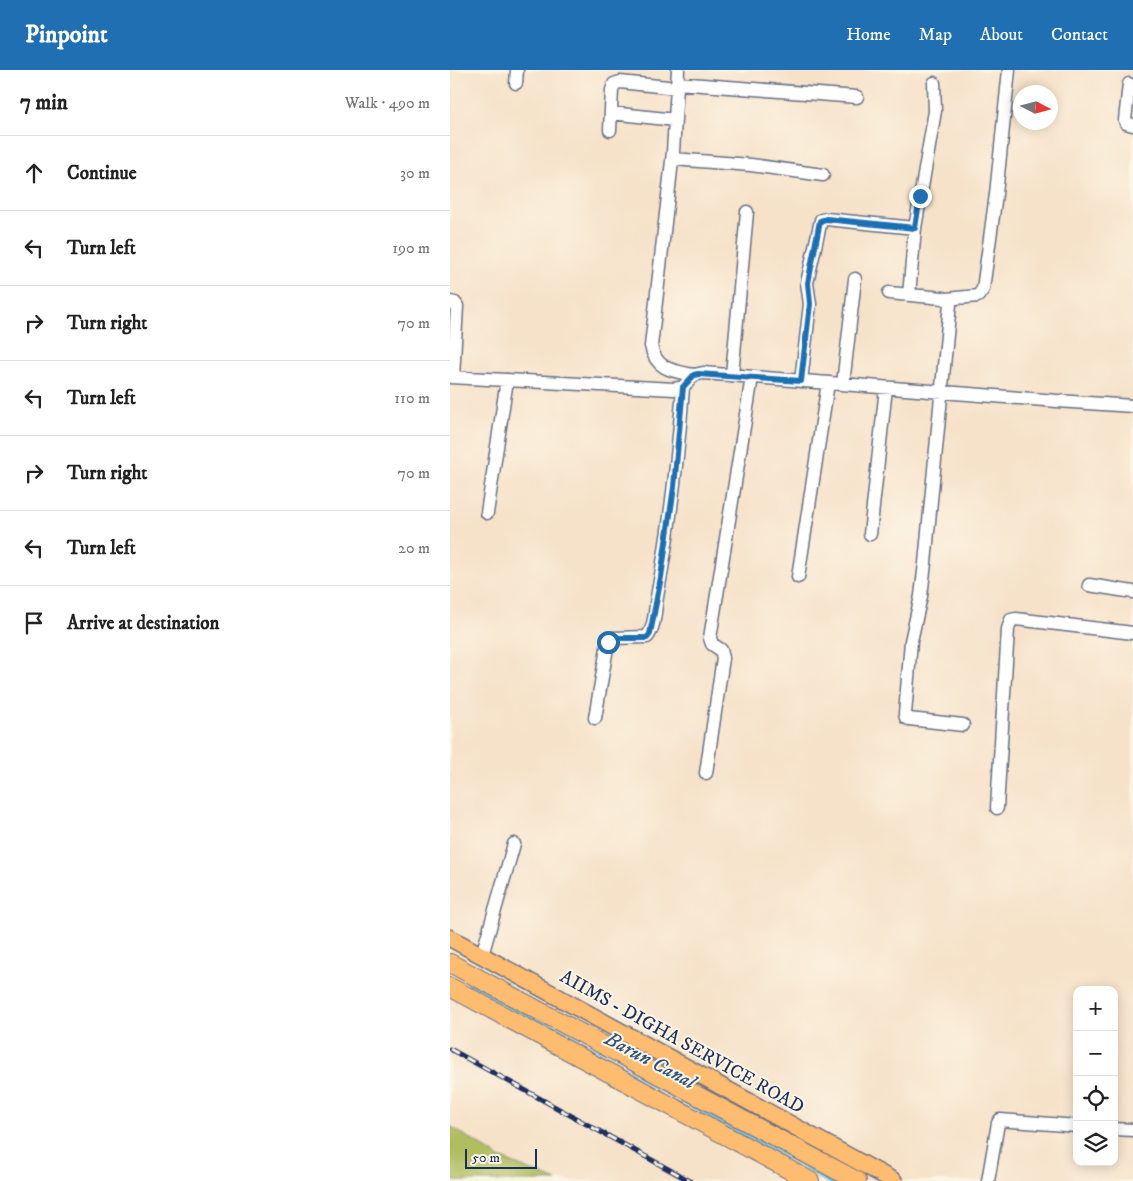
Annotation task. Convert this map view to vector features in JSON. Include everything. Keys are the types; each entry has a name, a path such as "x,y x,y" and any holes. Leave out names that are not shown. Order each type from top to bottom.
{"highway":[{"path":"450,963 857,1181"},
{"path":"450,987 810,1181"}],"main road":[{"name":"AIIMS - DIGHA SERVICE ROAD","path":"450,938 894,1181"}],"street":[{"path":"889,293 946,299 978,296 983,289 996,194 1009,70"},
{"path":"610,130 613,87 616,83 677,80 857,97"},
{"path":"677,80 673,159 651,346 653,355 660,365 674,371 694,375 752,377 1133,406"},
{"path":"909,295 915,228 934,117 934,83"},
{"path":"1129,84 1125,120 1126,123 1133,125"},
{"path":"611,113 675,120"},
{"path":"673,159 751,165 823,175"},
{"path":"732,376 747,212"},
{"path":"801,381 810,304 808,283 821,220 915,228"},
{"path":"843,384 855,279"},
{"path":"946,299 950,302 950,307 942,392 925,563 912,641 905,716 909,719 963,725"},
{"path":"450,302 455,303 457,306 451,377 674,389 683,387 694,375"},
{"path":"706,773 723,658 721,650 712,644 710,638 752,377"},
{"path":"487,513 507,380"},
{"path":"798,577 828,383"},
{"path":"595,718 608,642 613,638 647,638 650,634 661,577 674,487 683,387"},
{"path":"870,534 886,388"},
{"path":"1089,585 1133,592"},
{"path":"997,808 1010,620 1016,619 1133,633"},
{"path":"482,956 514,844"},
{"path":"988,1181 1000,1120 1073,1126"},
{"path":"1118,1128 1133,1130"}],"green space":[{"path":"450,1126 500,1158 557,1181 450,1181"}],"waterway":[{"name":"Barun Canal","path":"471,984 834,1181"}],"railway":[{"path":"450,1049 690,1181"}],"route":[{"path":"608,642 616,637 641,639 647,638 650,634 661,577 674,487 683,387 694,375 698,374 801,381 810,304 807,286 820,221 826,219 915,228 920,196"}]}
